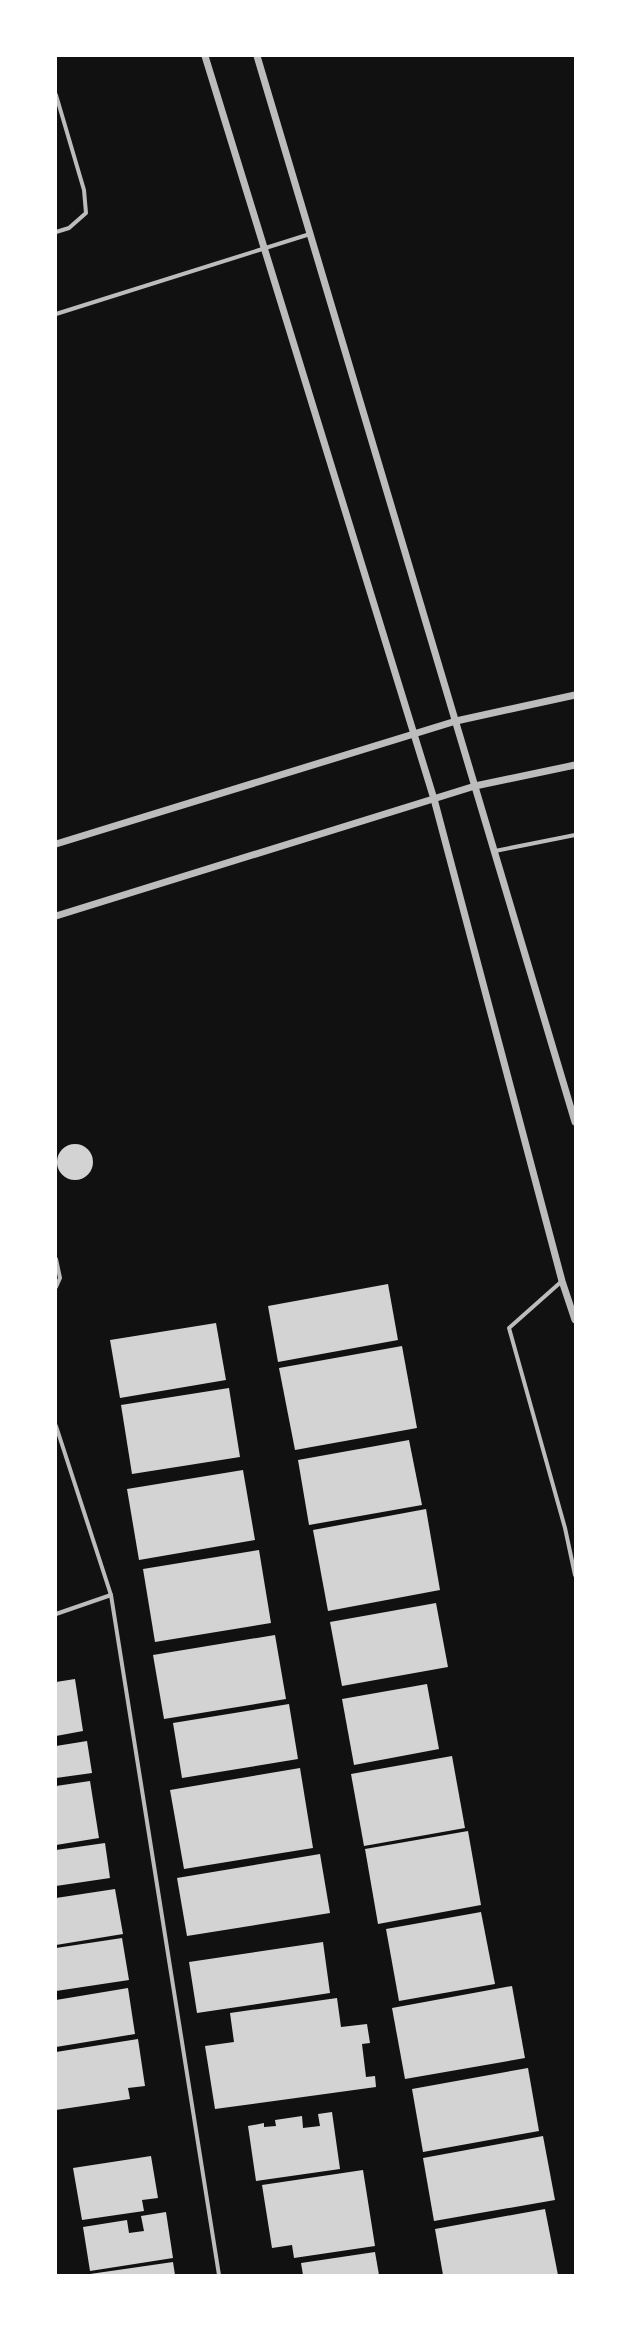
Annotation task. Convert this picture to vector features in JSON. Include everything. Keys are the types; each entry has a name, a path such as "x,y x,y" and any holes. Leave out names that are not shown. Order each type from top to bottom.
{"street":[{"path":"205,56 434,800 562,1281 575,1320"},
{"path":"258,56 575,1122"},
{"path":"56,94 84,190 86,213 69,228 56,232"},
{"path":"56,314 310,234"},
{"path":"56,844 456,721 575,695"},
{"path":"56,916 434,800 475,786 575,765"},
{"path":"495,851 575,835"},
{"path":"56,1259 60,1278 56,1287"},
{"path":"562,1281 509,1328 565,1528 575,1575"},
{"path":"56,1426 111,1595 219,2275"},
{"path":"56,1614 111,1595"}],"building":[{"path":"75,1144 88,1149 93,1162 88,1175 75,1180 62,1175 57,1162 62,1149"},
{"path":"388,1284 398,1340 278,1362 268,1306"},
{"path":"216,1323 226,1380 120,1398 110,1340"},
{"path":"402,1346 417,1428 295,1450 279,1368"},
{"path":"229,1388 240,1457 132,1474 121,1405"},
{"path":"409,1440 422,1505 309,1525 298,1460"},
{"path":"243,1470 255,1540 139,1560 127,1489"},
{"path":"426,1509 440,1590 328,1611 313,1530"},
{"path":"259,1550 271,1623 155,1642 143,1569"},
{"path":"436,1603 448,1667 342,1686 330,1622"},
{"path":"275,1635 286,1699 164,1719 153,1655"},
{"path":"75,1679 83,1731 56,1736 56,1682"},
{"path":"427,1684 439,1749 354,1765 342,1699"},
{"path":"289,1704 298,1759 182,1778 173,1723"},
{"path":"87,1741 92,1773 56,1778 56,1746"},
{"path":"452,1756 465,1828 364,1846 351,1774"},
{"path":"300,1768 313,1848 184,1869 170,1790"},
{"path":"90,1781 99,1838 56,1845 56,1786"},
{"path":"468,1831 481,1905 378,1924 365,1849"},
{"path":"105,1843 110,1878 56,1886 56,1850"},
{"path":"320,1854 330,1913 187,1936 177,1878"},
{"path":"115,1889 123,1934 56,1945 56,1898"},
{"path":"481,1912 495,1984 399,2001 386,1929"},
{"path":"122,1938 129,1980 56,1991 56,1948"},
{"path":"323,1942 330,1993 197,2013 189,1962"},
{"path":"512,1986 525,2058 405,2079 392,2008"},
{"path":"128,1988 135,2034 56,2047 56,2000"},
{"path":"337,1998 341,2027 367,2024 370,2043 362,2044 366,2077 375,2076 376,2087 215,2109 205,2046 234,2042 230,2013"},
{"path":"138,2039 145,2086 128,2088 130,2099 56,2110 56,2052"},
{"path":"528,2068 539,2131 423,2152 412,2089"},
{"path":"332,2112 340,2169 256,2181 248,2126 264,2123 264,2127 276,2126 275,2120 302,2116 303,2128 320,2126 318,2114"},
{"path":"543,2136 555,2200 434,2221 423,2158"},
{"path":"151,2156 158,2198 142,2200 144,2211 82,2220 73,2168"},
{"path":"363,2170 375,2246 294,2258 292,2245 272,2248 262,2185"},
{"path":"545,2209 558,2275 443,2275 435,2229"},
{"path":"166,2212 173,2258 90,2271 83,2227 127,2220 129,2233 144,2231 141,2216"},
{"path":"375,2252 379,2275 303,2275 301,2263"},
{"path":"173,2262 175,2275 90,2275 90,2274"}]}
